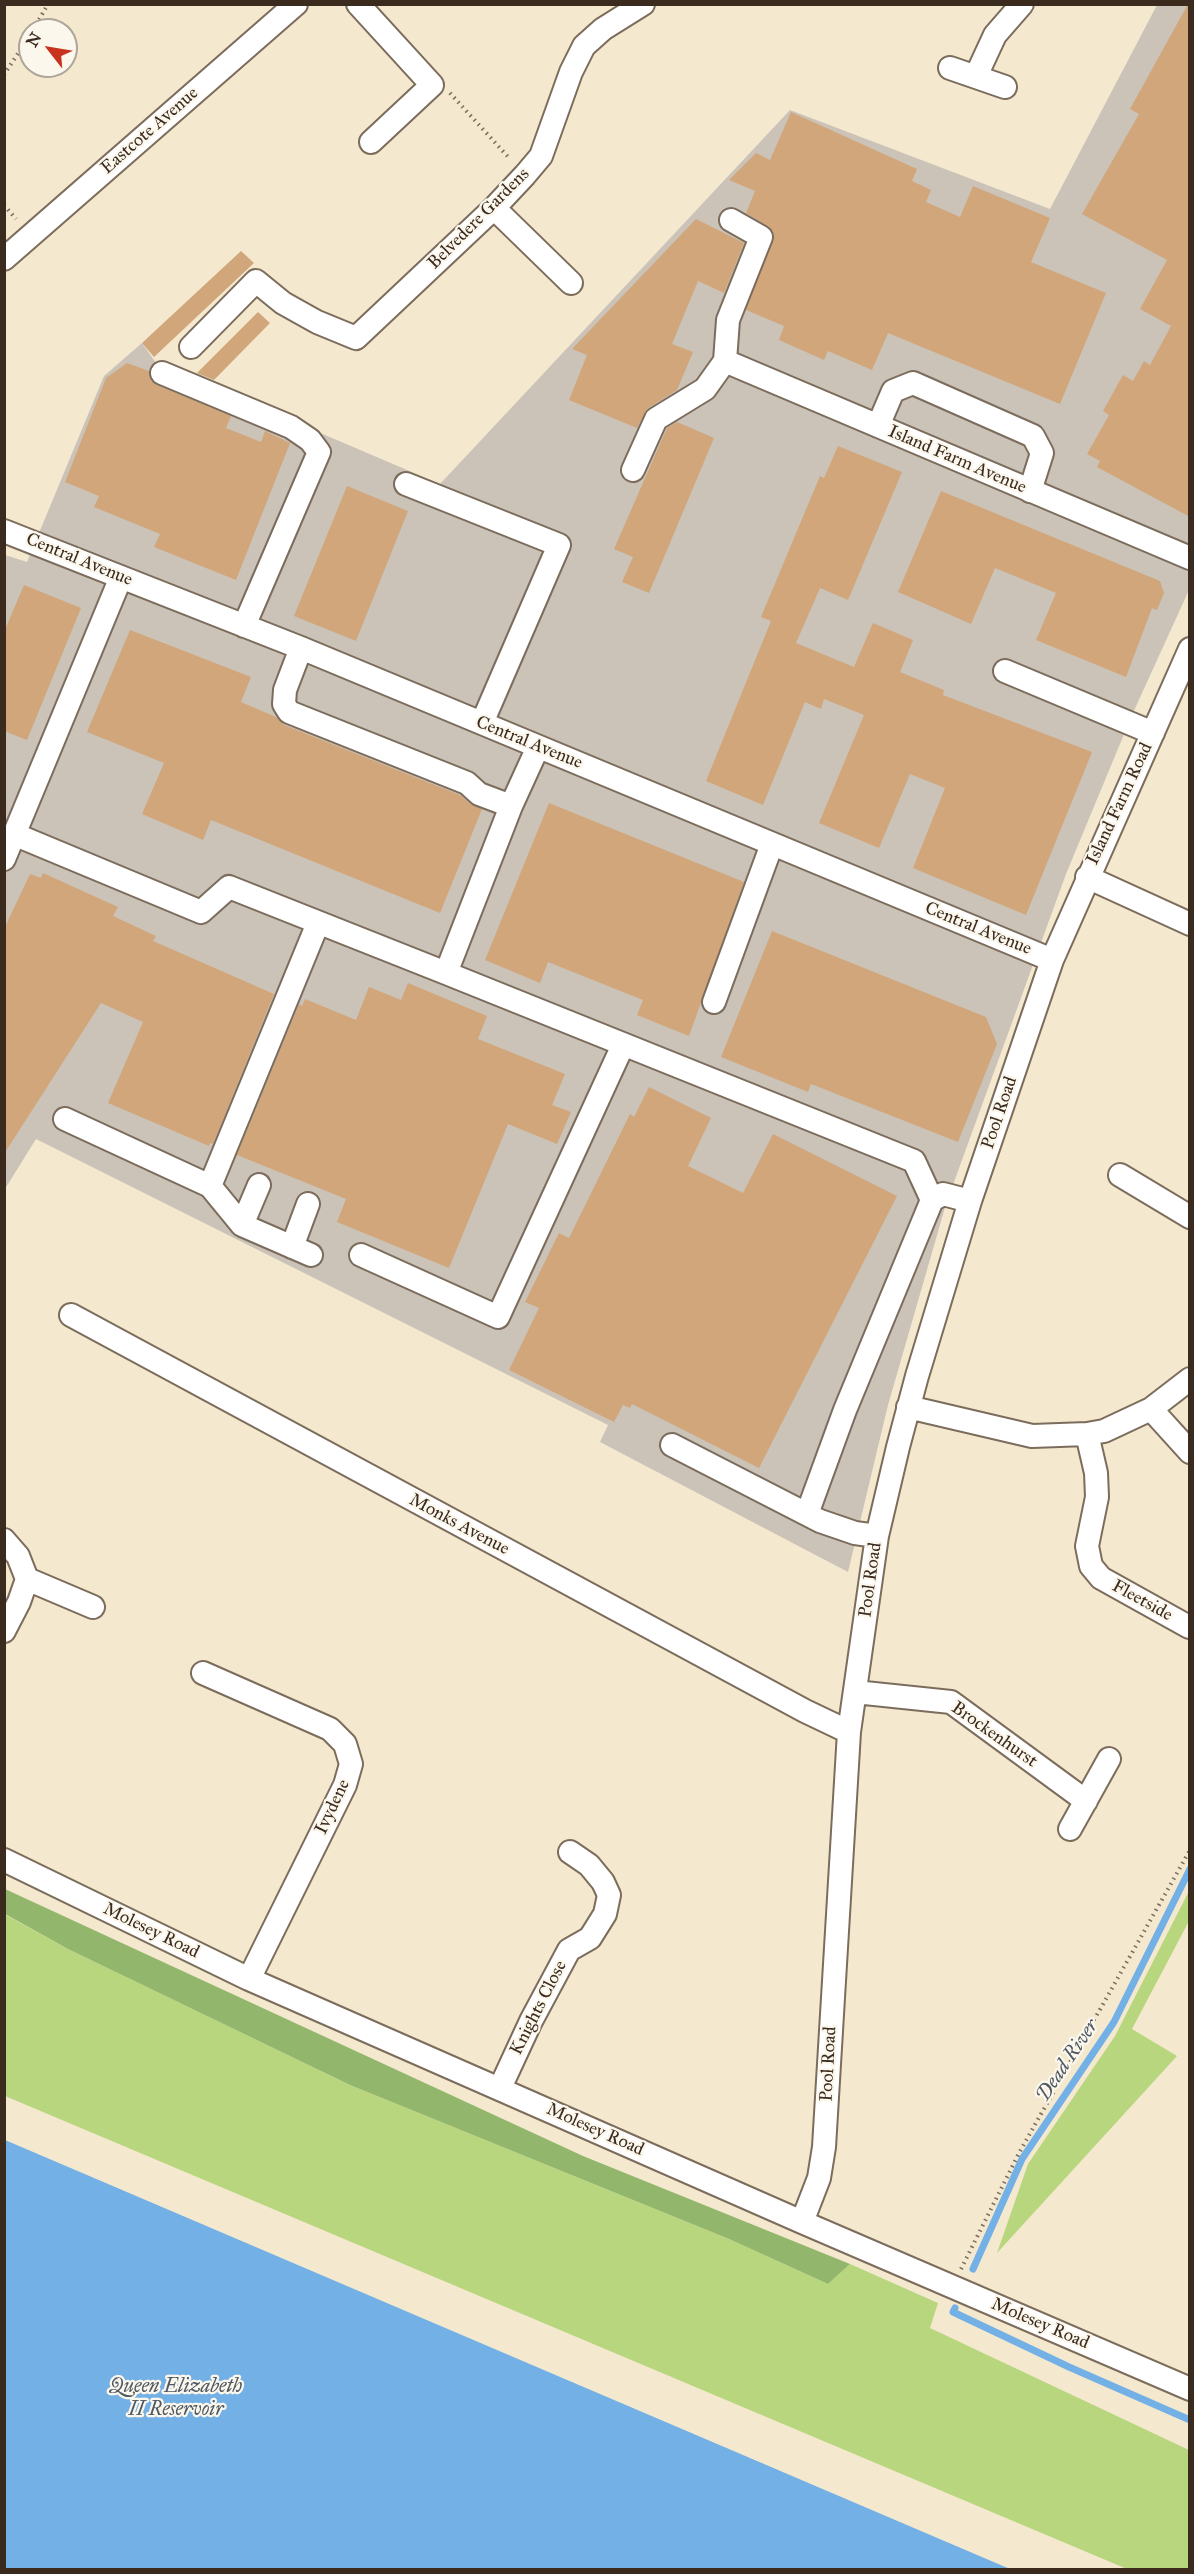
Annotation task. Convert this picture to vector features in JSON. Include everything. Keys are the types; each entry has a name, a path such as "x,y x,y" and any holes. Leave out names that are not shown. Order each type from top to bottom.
{"street":[{"name":"Eastcote Avenue","path":"4,258 296,4"},
{"path":"358,4 432,85 370,142"},
{"name":"Belvedere Gardens","path":"191,347 256,281 283,303 317,322 356,338 494,208 525,175 541,156 571,72 584,46 603,29 643,4"},
{"path":"976,76 995,35 1022,4"},
{"path":"950,68 1005,87"},
{"path":"494,208 571,283"},
{"path":"633,470 656,419 705,389 725,361 730,313 761,237 731,220"},
{"name":"Island Farm Avenue","path":"725,361 1190,558"},
{"path":"162,374 291,427 310,440 319,452 244,626"},
{"path":"878,426 893,391 913,383 1033,436 1042,453 1030,490"},
{"path":"406,484 559,545 482,723"},
{"name":"Central Avenue","path":"5,531 301,648 1052,960"},
{"path":"4,859 16,835 120,577"},
{"path":"301,648 285,690 284,704 289,712 467,783 479,795 511,806"},
{"name":"Island Farm Road","path":"1052,960 1190,650"},
{"path":"1005,671 1153,733"},
{"path":"446,973 511,806 538,747"},
{"path":"750,834 762,831 867,871 875,880 871,886"},
{"path":"16,835 201,912 229,887 446,973 914,1161 932,1200"},
{"path":"714,1002 772,844"},
{"path":"1087,877 1190,924"},
{"path":"210,1186 318,923"},
{"name":"Pool Road","path":"802,2222 819,2178 824,2147 849,1732 877,1536 908,1407 970,1201 1052,960"},
{"path":"361,1255 498,1317 623,1045"},
{"path":"65,1119 210,1186 242,1225 301,1251 308,1204"},
{"path":"1120,1176 1190,1216"},
{"path":"242,1225 259,1185"},
{"path":"807,1514 845,1410 932,1200 943,1194 970,1201"},
{"name":"Monks Avenue","path":"71,1315 784,1700 849,1732"},
{"path":"908,1407 1032,1436 1087,1434 1104,1431 1151,1409 1190,1379"},
{"path":"1151,1409 1190,1452"},
{"name":"Fleetside","path":"1087,1434 1096,1473 1097,1497 1087,1546 1091,1566 1101,1578 1189,1627"},
{"path":"672,1444 807,1514 836,1527 877,1536"},
{"path":"4,1540 18,1556 27,1579 19,1602 4,1631"},
{"path":"27,1579 93,1607"},
{"name":"Ivydene","path":"203,1674 330,1729 345,1744 351,1764 345,1785 249,1979"},
{"name":"Brockenhurst","path":"855,1692 951,1702 1086,1801"},
{"path":"1070,1829 1109,1759"},
{"name":"Knights Close","path":"500,2088 531,2021 569,1950 590,1938 604,1914 609,1895 603,1882 589,1865 570,1852"},
{"name":"Molesey Road","path":"4,1860 249,1979 802,2222 1190,2389"}],"path":[{"path":"40,18 48,4"},
{"path":"4,75 18,53"},
{"path":"432,85 438,80 525,175"},
{"path":"952,2286 1019,2153 1190,1850"}],"shaded area":[{"path":"1157,5 1189,5 1189,590 1132,715 1066,874 946,1204 888,1405 848,1572 600,1442 608,1425 36,1139 5,1189 5,555 27,562 104,376 142,343 156,363 440,484 790,110 1050,209"}],"green space":[{"path":"5,1889 583,2156 850,2264 828,2284 729,2239 350,2085 68,1949 5,1914"},
{"path":"1189,1891 1189,1921 1132,2029 1177,2056 997,2253 1028,2164 1115,2036"},
{"path":"4,1914 68,1949 350,2085 729,2239 828,2284 850,2264 938,2303 930,2328 1189,2450 1189,2569 1127,2569 5,2096"}],"water":[{"name":"Queen Elizabeth II Reservoir","path":"5,2140 1010,2569 5,2569"}],"building":[{"path":"1190,4 1190,517 1097,467 1100,461 1087,454 1109,415 1103,411 1123,375 1133,381 1144,361 1150,365 1171,326 1140,309 1167,260 1082,214 1139,114 1130,109"},
{"path":"791,112 917,169 912,181 931,190 926,202 960,217 973,186 1050,218 1031,262 1106,293 1060,404 888,333 872,370 828,351 824,360 779,340 784,326 746,310 774,235 768,226 746,213 755,191 729,180 756,153 770,160"},
{"path":"696,219 744,243 724,293 698,281 672,344 693,352 677,390 648,408 637,428 569,400 587,355 572,349"},
{"path":"241,251 254,263 154,357 142,343"},
{"path":"258,312 270,323 214,380 197,373"},
{"path":"127,363 149,371 151,381 157,385 231,416 226,428 261,442 265,431 290,443 236,580 154,547 160,534 94,507 99,496 65,482 106,378"},
{"path":"677,422 714,438 649,593 622,582 633,557 614,549 667,428"},
{"path":"838,446 902,472 848,600 820,588 796,643 854,667 873,623 913,640 900,672 944,690 943,695 1092,752 1026,915 913,868 945,788 910,774 879,848 819,823 864,715 824,699 821,709 805,702 763,805 706,781 771,621 761,617 820,476 824,478"},
{"path":"347,486 408,511 356,641 294,616"},
{"path":"941,491 1160,581 1164,593 1157,610 1152,608 1126,677 1036,640 1056,593 995,568 971,624 898,592"},
{"path":"24,585 81,608 27,740 4,731 4,632"},
{"path":"130,630 251,677 241,702 276,717 284,725 460,795 470,804 482,809 440,913 211,820 203,840 142,814 164,763 87,732"},
{"path":"549,803 744,882 689,1036 637,1015 643,1000 548,962 540,983 485,960"},
{"path":"43,873 118,907 113,916 156,936 153,941 274,994 213,1144 210,1143 209,1146 108,1103 143,1022 101,1003 4,1154 4,929 30,874 41,878"},
{"path":"772,931 986,1017 997,1044 958,1142 811,1084 808,1092 721,1057"},
{"path":"408,983 487,1016 478,1039 565,1074 552,1105 571,1112 557,1144 508,1124 449,1268 337,1222 346,1199 237,1155 299,1004 302,1006 305,999 356,1020 369,987 401,1000"},
{"path":"649,1087 711,1118 688,1166 743,1193 773,1134 897,1196 759,1468 632,1404 630,1408 623,1405 614,1422 509,1370 539,1308 525,1302 559,1233 569,1238 630,1114 634,1117"}],"waterway":[{"name":"Dead River","path":"973,2269 1022,2159 1114,2022 1190,1869"},
{"name":"Dead River","path":"955,2308 953,2312 1069,2367 1190,2420"}]}
